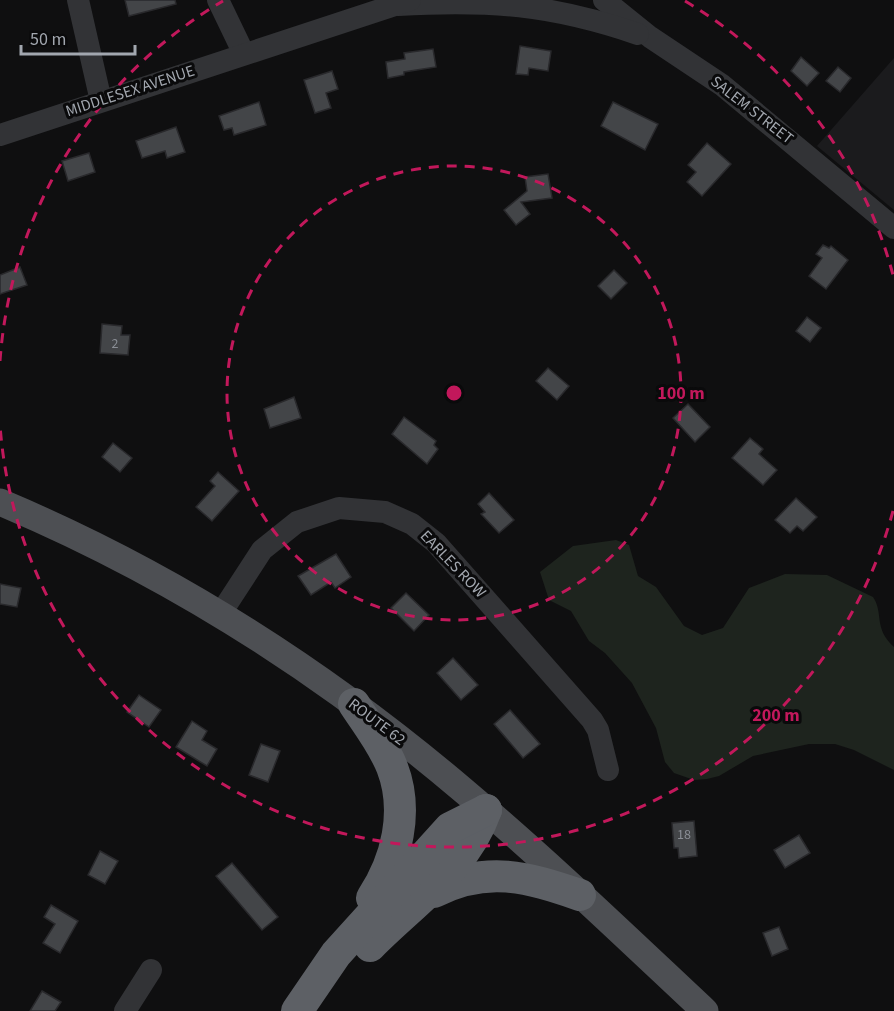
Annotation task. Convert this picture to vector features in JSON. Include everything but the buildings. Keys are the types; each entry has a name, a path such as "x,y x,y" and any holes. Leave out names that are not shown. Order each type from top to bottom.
{"highway":[{"path":"297,1011 386,875 394,853 399,821 399,798 393,768 381,744 354,704"},
{"path":"336,954 450,828 486,810"},
{"path":"320,1011 361,954 423,897 467,851 480,828 486,810"},
{"path":"423,897 462,879 496,875 541,881 580,895"}],"main road":[{"name":"ROUTE 62","path":"0,502 90,543 221,613 354,704 486,810 705,1011"}],"street":[{"path":"78,0 101,101"},
{"path":"218,0 244,54"},
{"name":"MIDDLESEX AVENUE","path":"0,135 404,2 462,0 558,4 650,38"},
{"name":"SALEM STREET","path":"604,0 650,38 722,85 894,228"},
{"name":"EARLES ROW","path":"221,613 262,550 297,522 339,508 370,509 399,517 436,543 592,720 598,730 608,770"},
{"path":"125,1011 151,970"}],"shaded area":[{"path":"894,58 894,210 817,146"},
{"path":"616,540 629,545 638,576 656,587 684,626 702,635 723,628 749,588 785,574 827,575 873,597 883,633 894,647 894,770 854,750 835,744 809,744 753,756 719,776 707,779 694,780 674,773 665,762 656,728 632,683 605,653 589,641 571,611 549,600 540,572 573,546"}]}
